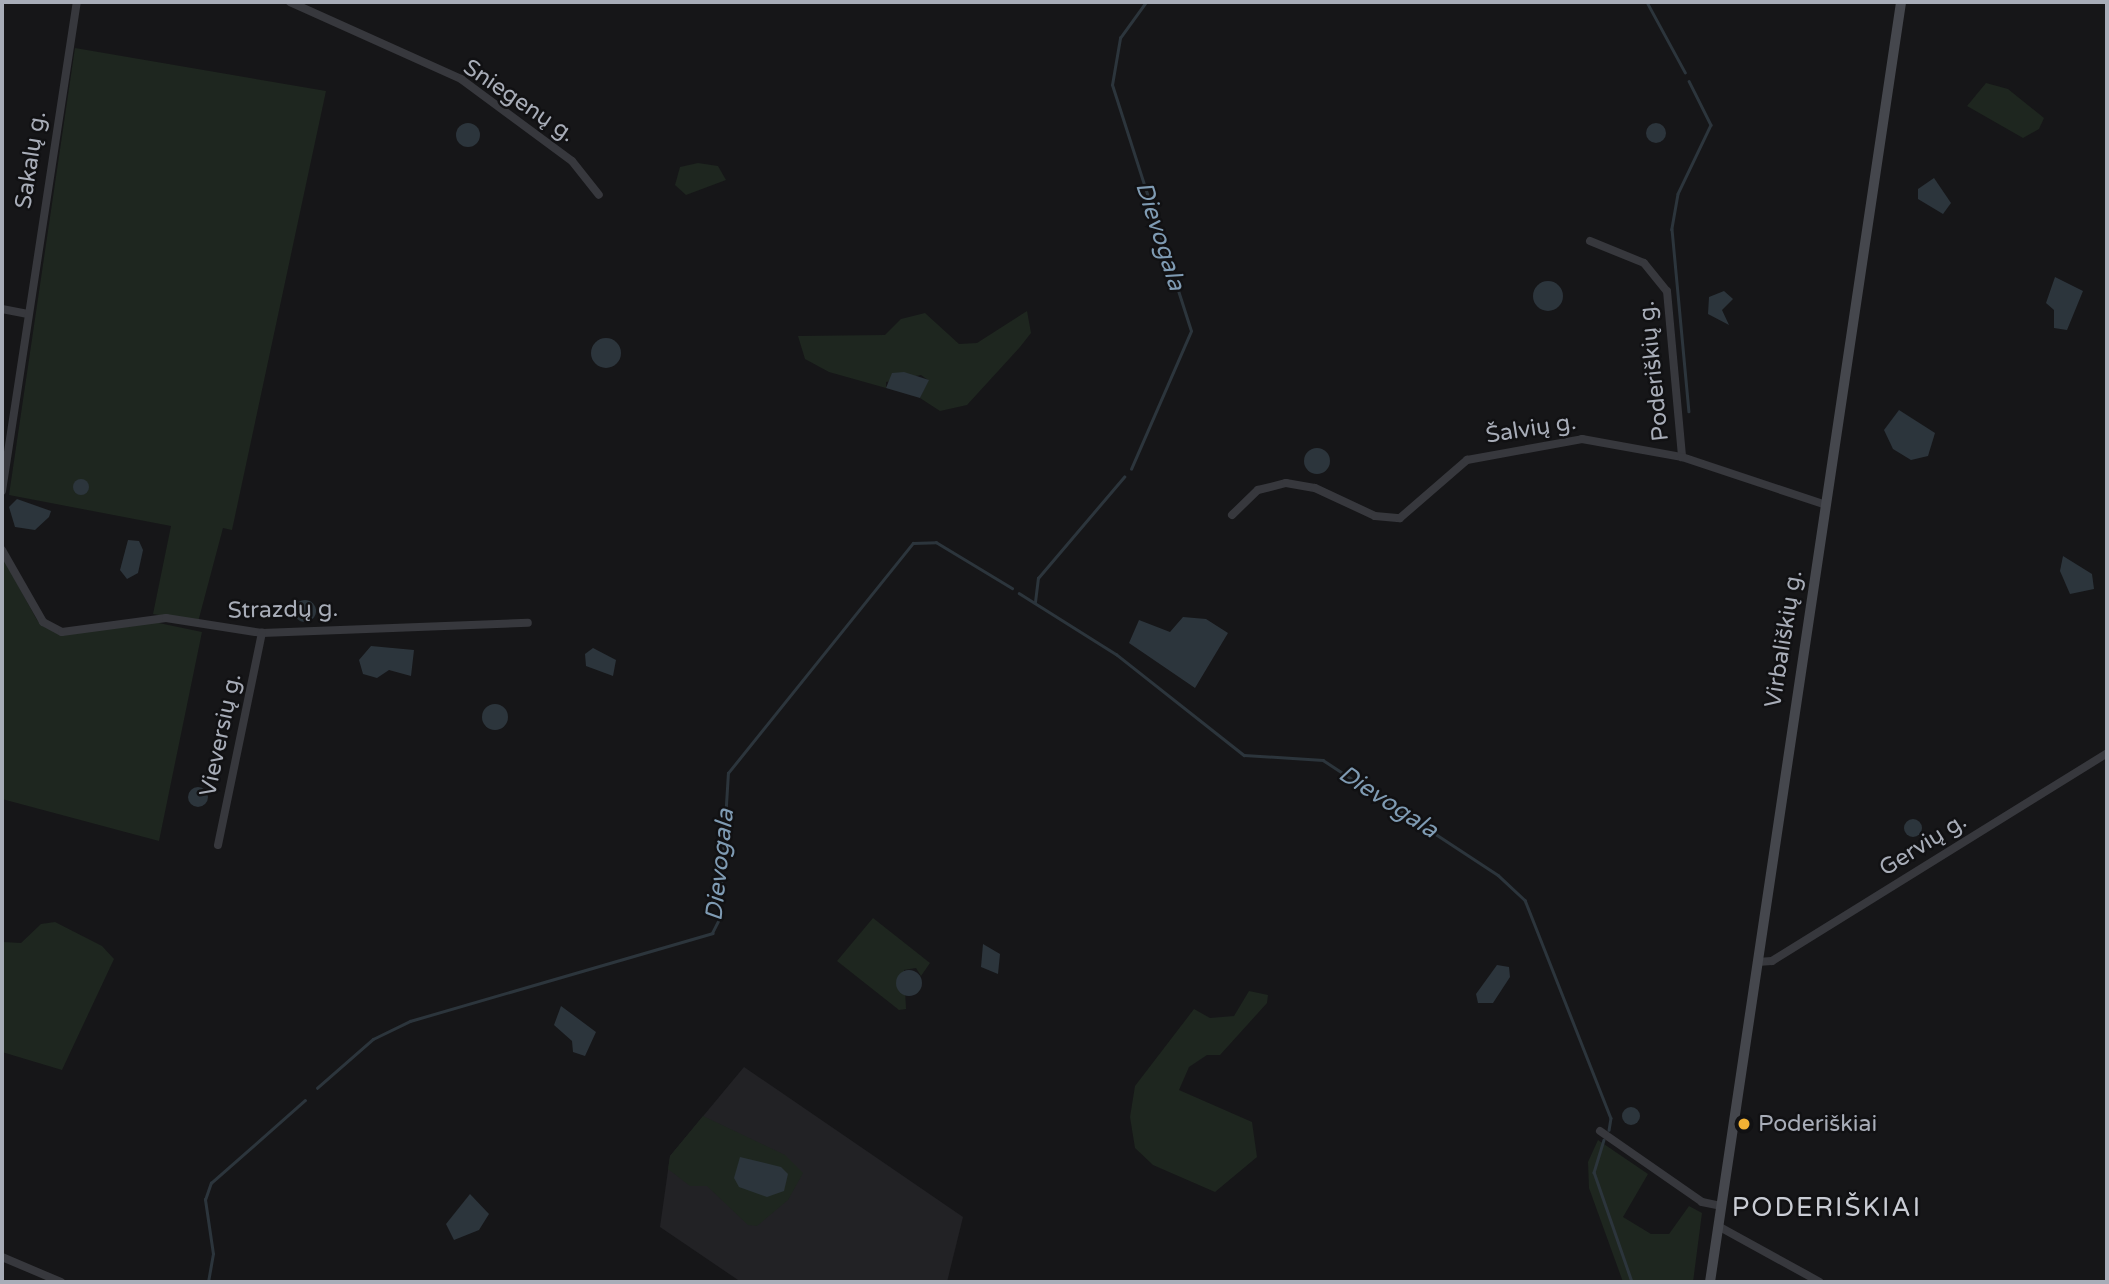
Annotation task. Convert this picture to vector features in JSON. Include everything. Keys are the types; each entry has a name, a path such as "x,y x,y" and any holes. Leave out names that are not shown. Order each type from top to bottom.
{"main road":[{"name":"Virbališkių g.","path":"1710,1282 1901,2"}],"street":[{"name":"Sakalų g.","path":"2,491 27,314 78,2"},
{"name":"Sniegenų g.","path":"290,2 461,79 572,161 599,195"},
{"name":"Poderiškių g.","path":"1590,241 1644,264 1667,291 1682,457"},
{"path":"2,309 27,314"},
{"name":"Šalvių g.","path":"1231,515 1258,490 1286,483 1315,488 1375,516 1400,518 1467,460 1581,439 1682,457 1826,505"},
{"name":"Strazdų g.","path":"2,551 33,607 54,630 166,618 262,633 423,622 528,623"},
{"name":"Vieversių g.","path":"218,845 262,633"},
{"name":"Gervių g.","path":"1757,962 1772,961 2107,753"},
{"path":"1600,1131 1702,1202 1721,1206"},
{"path":"1718,1226 1820,1282"},
{"path":"2,1257 61,1282"}],"shaded area":[{"path":"75,48 326,91 232,530 223,528 198,622 153,614 171,526 9,495"},
{"path":"1986,83 2008,89 2044,118 2039,129 2023,138 1967,106"},
{"path":"468,123 479,130 480,135 473,146 468,147 457,140 456,135 463,124"},
{"path":"1652,123 1660,123 1666,133 1660,143 1652,143 1646,137 1646,129"},
{"path":"698,163 718,166 726,180 686,195 675,185 680,167"},
{"path":"1934,178 1951,203 1943,214 1918,199 1918,189"},
{"path":"2055,277 2083,291 2067,330 2054,328 2054,310 2046,303"},
{"path":"1548,281 1559,285 1563,296 1559,307 1548,311 1537,307 1533,296 1537,285"},
{"path":"1724,291 1733,299 1722,310 1729,325 1708,314 1709,297"},
{"path":"1027,311 1031,333 1020,347 967,405 940,411 920,398 928,380 921,375 886,382 886,388 829,372 805,359 798,336 885,335 901,319 925,313 959,344 977,343"},
{"path":"606,338 612,339 620,347 620,359 612,367 606,368 600,367 592,359 591,353 592,347 600,339"},
{"path":"904,372 929,380 920,398 886,388 892,373"},
{"path":"1899,410 1935,433 1928,456 1911,460 1893,449 1884,430"},
{"path":"1317,448 1326,452 1330,461 1326,470 1317,474 1308,470 1304,461 1308,452"},
{"path":"81,479 87,481 87,493 81,495 75,493 73,487 75,481"},
{"path":"17,499 51,511 49,517 35,530 15,527 9,507"},
{"path":"128,540 139,541 143,550 138,573 127,579 120,570"},
{"path":"2,556 37,620 58,634 154,622 202,632 159,841 2,799"},
{"path":"2063,556 2092,574 2094,589 2070,594 2060,571"},
{"path":"305,600 315,607 316,611 309,621 305,622 295,615 294,611 301,601"},
{"path":"1183,617 1206,619 1228,633 1195,688 1129,643 1139,620 1170,632"},
{"path":"371,646 414,650 411,676 389,670 377,678 363,674 359,660"},
{"path":"593,648 616,660 613,676 586,666 585,654"},
{"path":"495,704 504,708 508,717 504,726 495,730 486,726 482,717 486,708"},
{"path":"198,787 205,790 208,797 205,804 198,807 191,804 188,797 191,790"},
{"path":"1913,819 1919,822 1922,828 1919,834 1913,837 1907,834 1904,828 1907,822"},
{"path":"873,918 930,963 921,976 916,968 904,970 906,1009 899,1010 837,961"},
{"path":"55,922 102,946 114,959 62,1070 2,1052 2,942 21,943 41,924"},
{"path":"983,944 1000,954 998,974 981,967"},
{"path":"1497,965 1509,967 1510,977 1493,1003 1478,1003 1476,994"},
{"path":"909,970 918,974 922,983 918,992 909,996 900,992 896,983 900,974"},
{"path":"1249,991 1268,995 1267,1003 1220,1055 1207,1055 1189,1067 1179,1090 1252,1122 1257,1157 1215,1192 1153,1165 1135,1148 1130,1117 1135,1086 1194,1009 1210,1018 1234,1016"},
{"path":"561,1006 596,1032 585,1056 573,1052 572,1041 554,1025"},
{"path":"744,1067 963,1217 947,1282 741,1282 660,1227 670,1156"},
{"path":"1631,1107 1639,1112 1640,1116 1635,1124 1631,1125 1623,1120 1622,1116 1627,1108"},
{"path":"703,1116 785,1155 803,1173 788,1200 757,1226 748,1225 707,1186 690,1186 668,1169 670,1156"},
{"path":"1598,1140 1648,1174 1623,1217 1651,1234 1669,1234 1689,1206 1702,1213 1693,1282 1623,1282 1589,1188 1588,1162"},
{"path":"740,1157 781,1167 788,1174 784,1191 767,1197 739,1187 734,1178"},
{"path":"470,1194 489,1214 479,1230 454,1240 446,1224"}],"waterway":[{"name":"Dievogala","path":"1131,469 1191,331 1112,85 1120,38 1146,2"},
{"path":"1647,2 1685,72"},
{"path":"1689,81 1711,125 1678,194 1672,229 1689,411"},
{"name":"Dievogala","path":"1035,602 1038,578 1124,477"},
{"name":"Dievogala","path":"317,1088 373,1039 410,1021 712,933 719,919 728,773 913,543 936,542 1012,588"},
{"name":"Dievogala","path":"1019,593 1116,654 1244,755 1323,760 1498,875 1525,900 1611,1118 1609,1130"},
{"name":"Dievogala","path":"208,1282 213,1254 205,1200 211,1183 305,1100"},
{"name":"Dievogala","path":"1604,1140 1594,1172 1632,1282"}],"place":[{"name":"Poderiškiai","path":"1744,1124"}],"district":[{"name":"PODERIŠKIAI","path":"1827,1208"}]}
